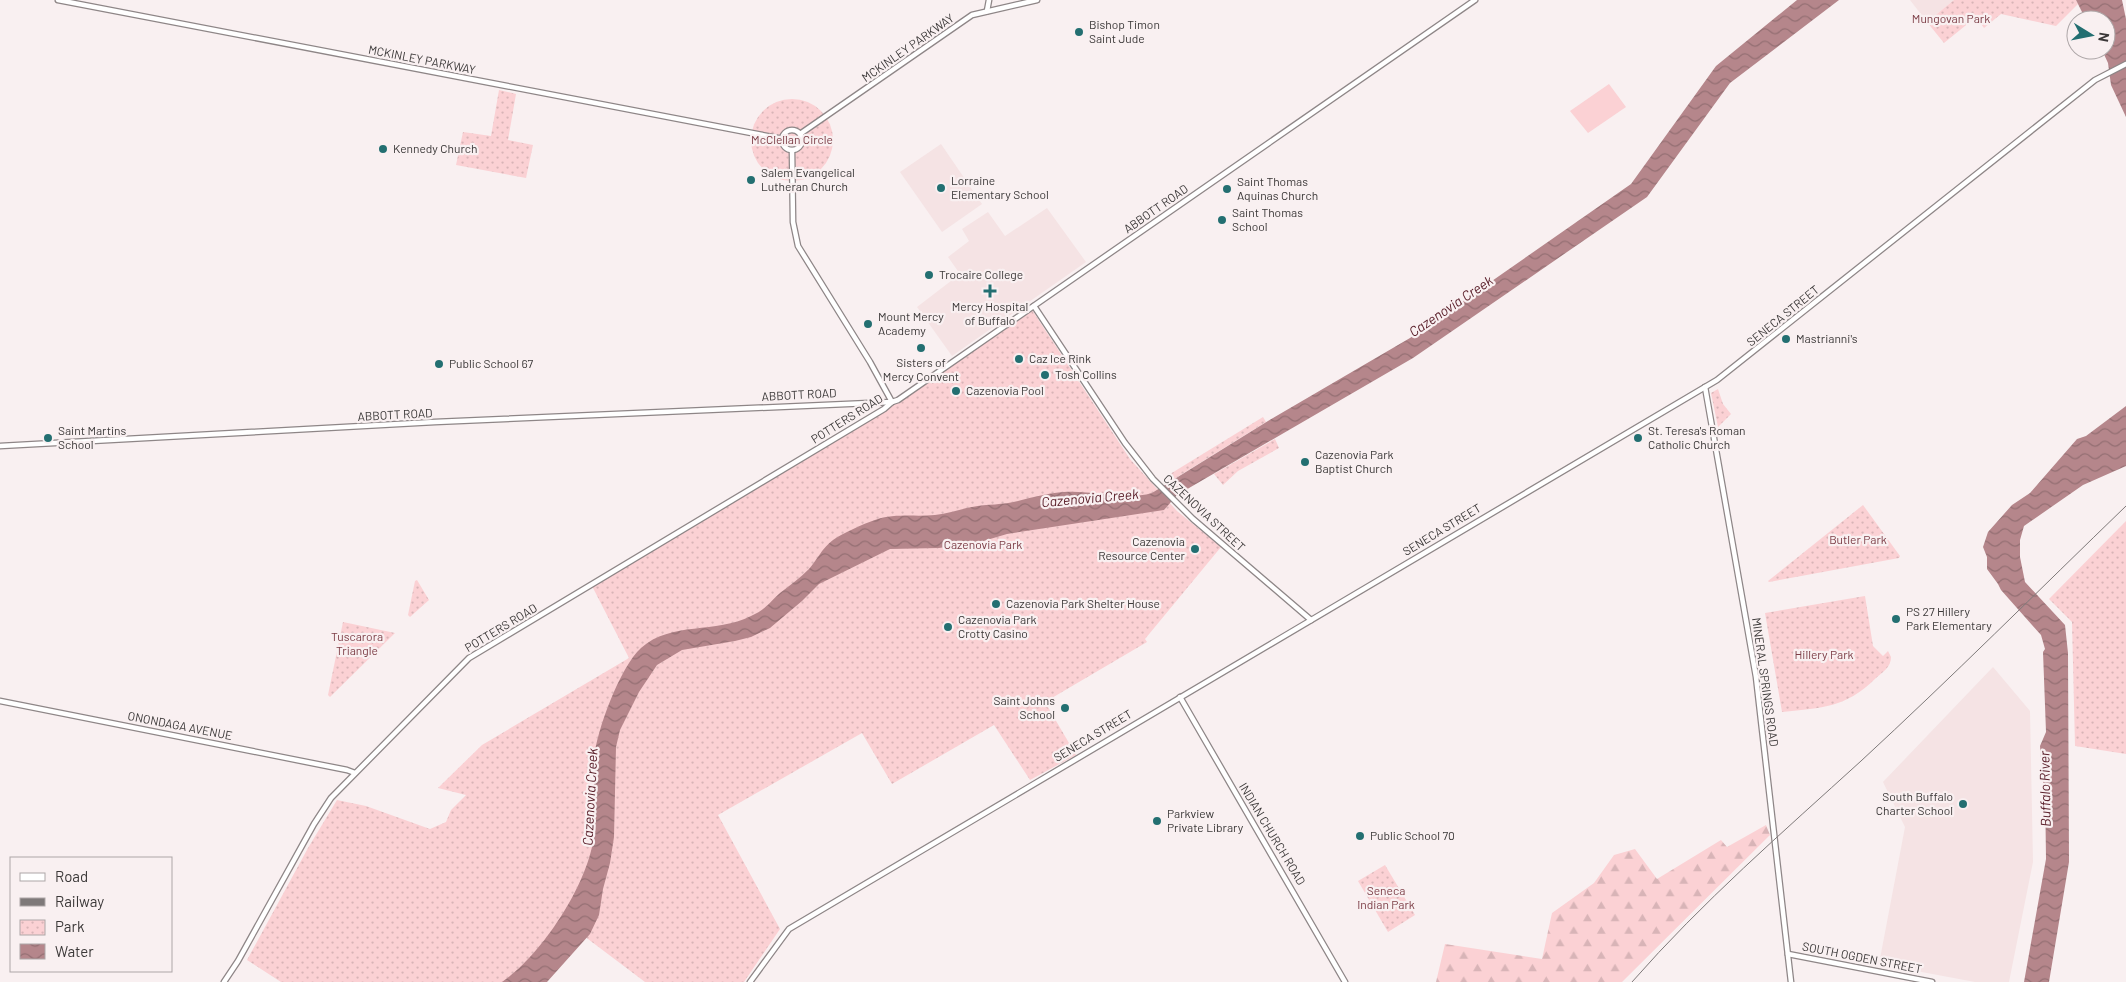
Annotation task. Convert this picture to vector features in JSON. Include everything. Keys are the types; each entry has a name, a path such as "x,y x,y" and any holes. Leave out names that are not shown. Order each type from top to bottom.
{"street":[{"name":"MCKINLEY PARKWAY","path":"58,0 783,139"},
{"path":"987,11 989,0"},
{"name":"MCKINLEY PARKWAY","path":"800,134 972,15 1037,0"},
{"name":"ABBOTT ROAD","path":"0,446 435,422 892,402 898,400 1475,0"},
{"name":"SENECA STREET","path":"750,982 789,929 1728,372 2095,80 2126,64"},
{"path":"795,131 800,134 801,145 797,149 792,150 785,147 783,139 785,134 795,131"},
{"path":"792,150 793,222 798,246 870,362 892,402"},
{"name":"CAZENOVIA STREET","path":"1034,306 1125,443 1159,486 1176,503 1311,620"},
{"name":"MINERAL SPRINGS ROAD","path":"1705,387 1756,677 1790,982"},
{"name":"POTTERS ROAD","path":"224,982 238,961 314,824 331,798 469,658 884,410 892,402"},
{"name":"INDIAN CHURCH ROAD","path":"1180,697 1345,982"},
{"name":"ONONDAGA AVENUE","path":"0,701 338,768 355,773"},
{"name":"SOUTH OGDEN STREET","path":"1788,954 1932,982"}],"shaded area":[{"path":"1910,0 1954,0 1927,22"},
{"name":"Lorraine Elementary School","path":"941,144 982,204 942,232 900,172"},
{"name":"Mercy Hospital of Buffalo","path":"1047,208 1086,262 952,356 917,307 960,274 948,257 969,241 962,229 988,212 1005,236"},
{"name":"South Buffalo Charter School","path":"1993,667 2030,711 2033,862 2009,982 1975,982 1879,964 1905,827 1883,782"}],"green space":[{"name":"Mungovan Park","path":"1954,0 2076,0 2078,4 2072,10 2066,10 2066,16 2056,26 2001,14 1984,28 1976,17 1944,43 1927,22"},
{"path":"1609,84 1626,107 1588,133 1570,111"},
{"path":"499,90 516,94 508,140 533,145 526,178 456,165 463,132 491,136"},
{"name":"McClellan Circle","path":"784,99 800,99 815,106 826,117 833,132 830,156 821,169 800,181 784,181 769,174 758,163 751,148 751,132 758,117 769,106"},
{"name":"Cazenovia Park","path":"1032,310 1130,459 1177,511 1221,547 1145,639 1147,642 1045,702 1076,755 1030,780 994,725 892,784 862,733 718,815 780,929 744,982 645,982 580,933 509,982 281,982 247,960 308,848 337,800 366,806 430,829 446,822 451,810 466,795 438,788 482,745 629,658 592,586 900,401"},
{"path":"1718,389 1723,404 1731,414 1718,427 1711,393"},
{"path":"1263,417 1266,422 1166,484 1162,479"},
{"path":"1275,439 1279,448 1238,471 1223,485 1214,474"},
{"name":"Butler Park","path":"1863,505 1900,556 1899,558 1768,581"},
{"path":"2126,521 2126,754 2075,746 2072,622 2049,599"},
{"name":"Tuscarora Triangle","path":"417,580 429,600 410,617 408,615 415,581"},
{"name":"Hillery Park","path":"1865,596 1873,646 1883,656 1888,651 1891,661 1888,666 1854,696 1843,701 1822,707 1782,712 1765,613"},
{"name":"Tuscarora Triangle","path":"343,622 395,633 330,697 328,695"},
{"path":"1766,825 1770,835 1622,982 1436,982 1445,944 1542,959 1552,913 1594,883 1614,855 1635,849 1657,879 1721,840 1727,847"},
{"name":"Seneca Indian Park","path":"1385,865 1415,915 1388,932 1358,881"}],"water":[{"name":"Cazenovia Creek","path":"1797,0 1839,0 1730,83 1647,197 1413,358 1177,495 1164,510 1007,534 980,542 939,548 890,549 819,584 770,628 751,637 735,641 682,650 657,665 639,692 620,730 616,747 614,837 599,915 590,934 547,982 502,982 532,955 547,936 561,916 583,874 594,834 594,759 599,733 617,684 633,657 641,648 666,634 723,625 756,613 806,572 833,540 842,534 875,520 898,516 928,516 1058,493 1075,492 1131,496 1152,493 1273,418 1410,338 1631,184 1716,66"},
{"path":"2076,0 2122,0 2126,19 2126,117 2111,85 2107,60 2116,60 2116,10 2081,10"},
{"path":"2126,406 2126,466 2083,485 2024,526 2020,540 2020,557 2025,582 2065,625 2068,653 2069,862 2049,982 2024,982 2046,859 2045,785 2043,782 2040,746 2046,732 2043,652 2045,649 2041,635 2001,590 1987,569 1987,557 1983,547 1988,532 2012,505 2030,493 2077,439 2086,436"}],"railway":[{"path":"1632,982 1715,896 1928,698 2126,506"}],"place":[{"name":"Bishop Timon Saint Jude","path":"1079,32"},
{"name":"Kennedy Church","path":"383,149"},
{"name":"Salem Evangelical Lutheran Church","path":"751,180"},
{"name":"Lorraine Elementary School","path":"941,188"},
{"name":"Saint Thomas Aquinas Church","path":"1227,189"},
{"name":"Saint Thomas School","path":"1222,220"},
{"name":"Trocaire College","path":"929,275"},
{"name":"Mercy Hospital of Buffalo","path":"990,291"},
{"name":"Mount Mercy Academy","path":"868,324"},
{"name":"Mastrianni's","path":"1786,339"},
{"name":"Sisters of Mercy Convent","path":"921,348"},
{"name":"Caz Ice Rink","path":"1019,359"},
{"name":"Public School 67","path":"439,364"},
{"name":"Tosh Collins","path":"1045,375"},
{"name":"Cazenovia Pool","path":"956,391"},
{"name":"Saint Martins School","path":"48,438"},
{"name":"St. Teresa's Roman Catholic Church","path":"1638,438"},
{"name":"Cazenovia Park Baptist Church","path":"1305,462"},
{"name":"Cazenovia Resource Center","path":"1195,549"},
{"name":"Cazenovia Park Shelter House","path":"996,604"},
{"name":"PS 27 Hillery Park Elementary","path":"1896,619"},
{"name":"Cazenovia Park Crotty Casino","path":"948,627"},
{"name":"Saint Johns School","path":"1065,708"},
{"name":"South Buffalo Charter School","path":"1963,804"},
{"name":"Parkview Private Library","path":"1157,821"},
{"name":"Public School 70","path":"1360,836"}],"water label":[{"name":"Buffalo River","path":"2045,789"}]}
